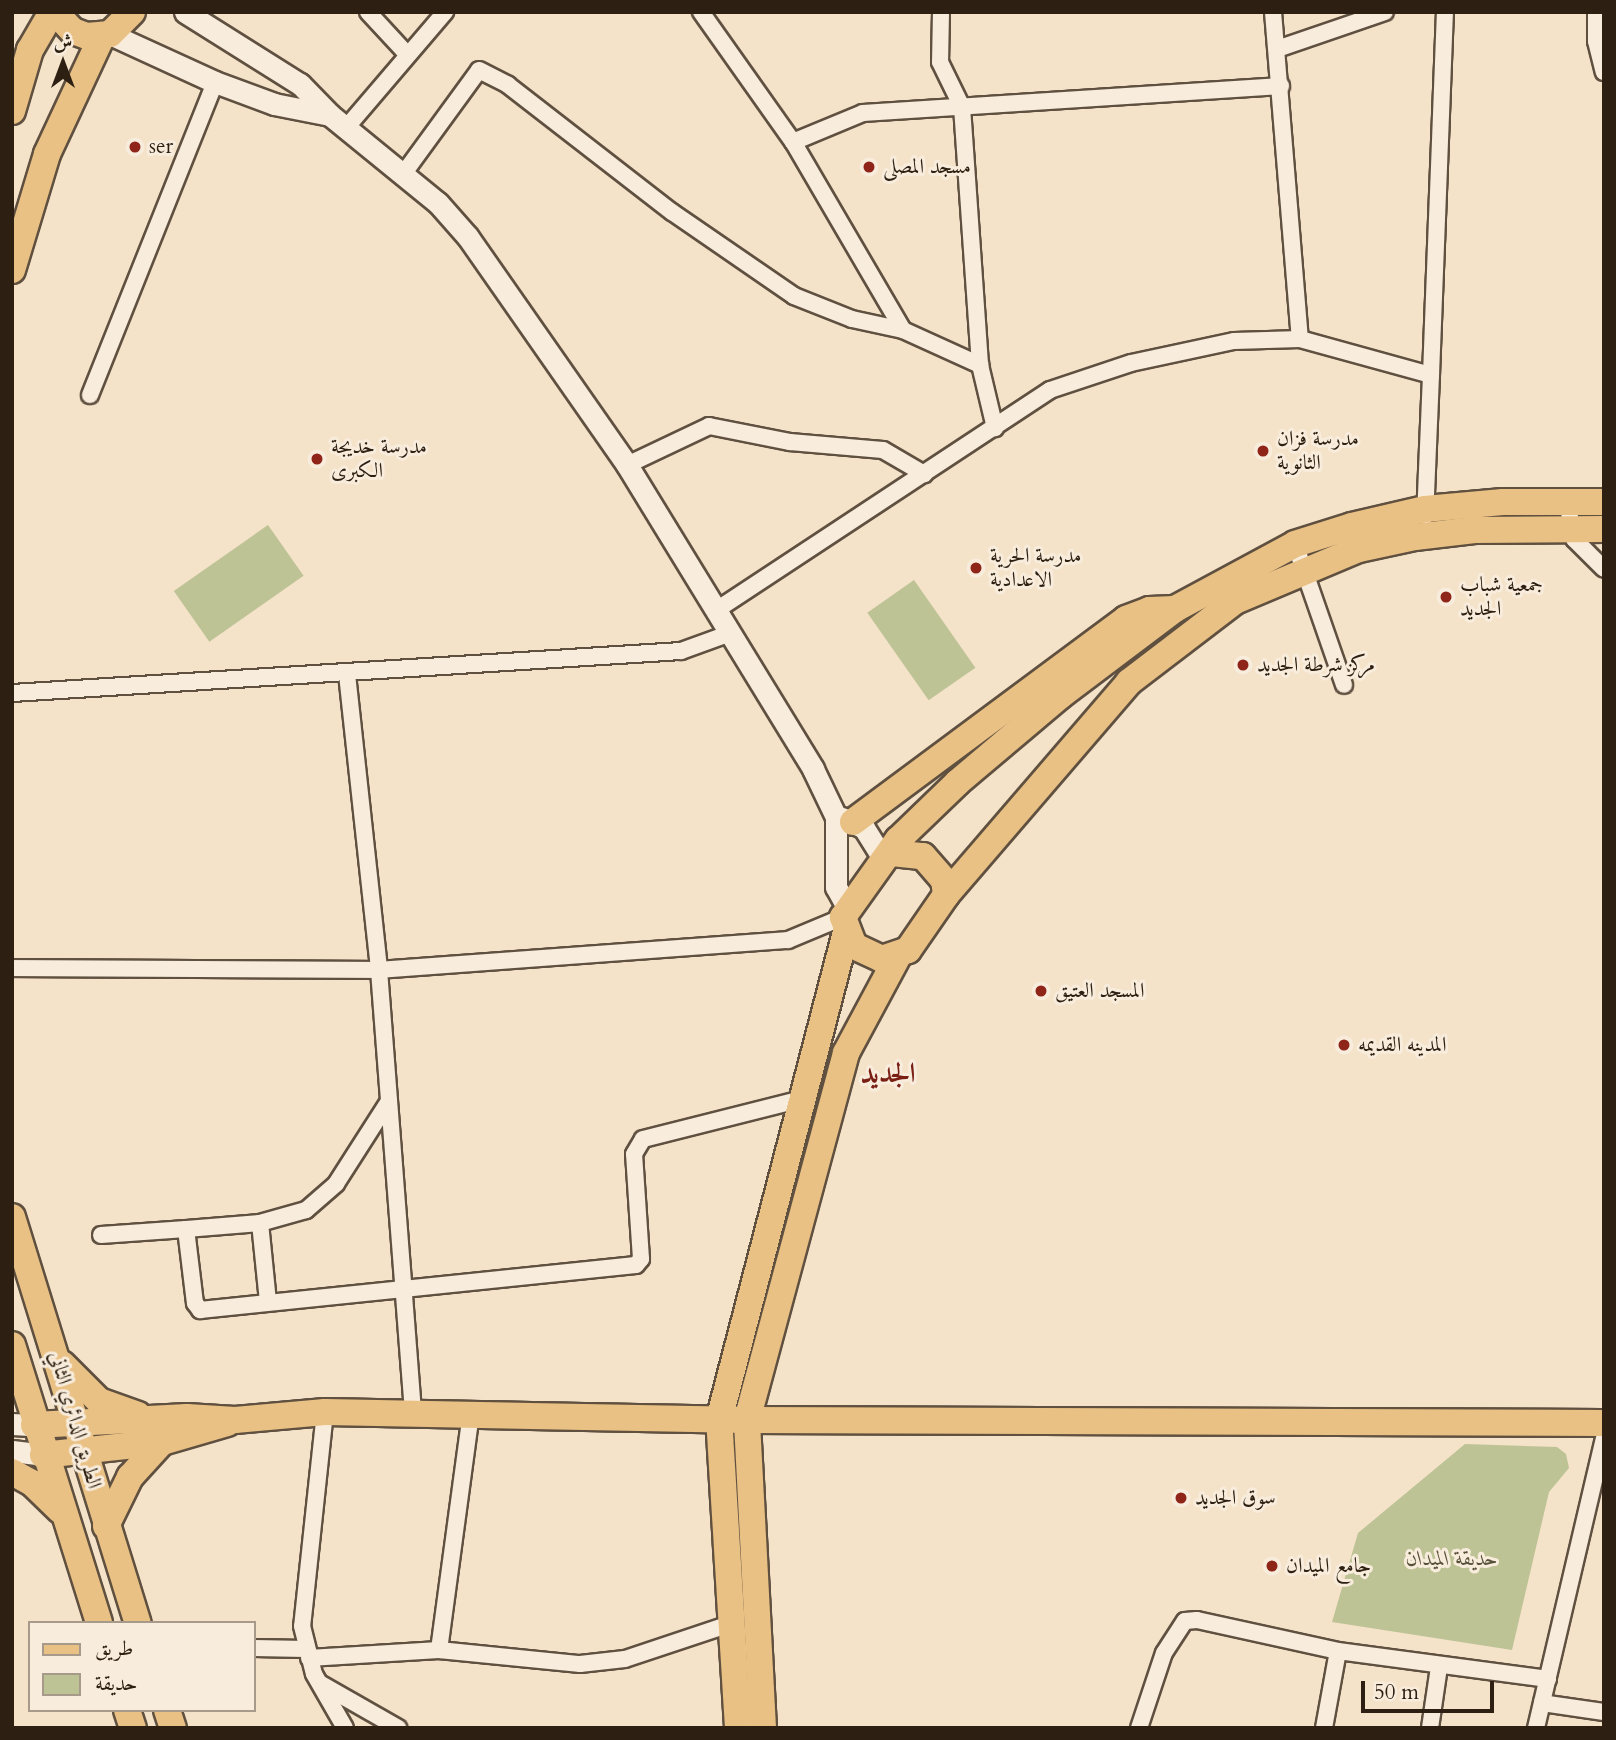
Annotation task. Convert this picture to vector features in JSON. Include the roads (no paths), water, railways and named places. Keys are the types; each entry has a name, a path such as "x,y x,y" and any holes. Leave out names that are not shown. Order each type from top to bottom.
{"main road":[{"path":"12,111 30,50 54,12 73,32 106,35"},
{"path":"12,270 47,154 106,35 132,12"},
{"path":"738,1728 719,1420 846,919 888,856 907,831 958,782 1175,609 1299,556 1425,522 1568,515 1604,502"},
{"path":"1568,515 1604,529"},
{"path":"763,1728 747,1420 846,1053 898,956 908,950 946,895 1129,682 1299,556"},
{"path":"845,819 1126,619 1149,610 1175,609"},
{"path":"888,856 908,852 929,861 944,880 946,895"},
{"path":"846,919 867,955 898,956"},
{"name":"الطريق الدائري الثاني","path":"12,1217 137,1621"},
{"name":"الطريق الدائري الثاني","path":"12,1345 23,1425 43,1455 98,1621"},
{"path":"58,1360 99,1401 159,1431"},
{"path":"43,1455 85,1452 159,1431 235,1420 325,1412 719,1420 1604,1423"},
{"path":"23,1425 76,1424 159,1431"},
{"path":"106,1526 130,1477 159,1431"},
{"path":"12,1472 32,1483 62,1512"}],"street":[{"path":"368,12 406,53"},
{"path":"338,121 444,12"},
{"path":"701,12 793,142 903,330"},
{"path":"941,12 940,62 962,107 979,365 995,428"},
{"path":"1273,12 1300,339"},
{"path":"1277,49 1385,12"},
{"path":"1425,522 1445,12"},
{"path":"1596,12 1604,72"},
{"path":"191,13 300,84 338,121 404,173 468,237 627,465 728,634 787,723 845,819 874,837 888,856"},
{"path":"106,35 215,82 283,107 338,121"},
{"path":"404,173 479,70 508,85 672,212 794,296 852,319 903,330 979,365"},
{"path":"90,394 215,82"},
{"path":"793,142 863,113 1281,86"},
{"path":"715,611 1050,390 1092,373 1234,341 1300,339 1431,375"},
{"path":"627,465 709,426 790,442 883,450 925,474"},
{"path":"1568,515 1578,545 1604,569"},
{"path":"1299,556 1344,685"},
{"path":"12,692 347,674 681,650 728,634"},
{"path":"347,674 379,970 413,1412"},
{"path":"12,968 379,970 788,940 846,919 836,887 845,819"},
{"path":"186,1229 195,1303 200,1310 404,1292 636,1265 641,1259 634,1154 643,1139 802,1099"},
{"path":"101,1235 260,1223 288,1217 320,1200 336,1184 389,1101"},
{"path":"260,1223 268,1302"},
{"path":"325,1412 302,1626 308,1653 321,1684 345,1728"},
{"path":"439,1650 471,1413"},
{"path":"1536,1728 1600,1476 1604,1439"},
{"path":"12,1451 43,1455"},
{"path":"1139,1728 1164,1653 1185,1621 1197,1620 1338,1651 1439,1667 1548,1679"},
{"path":"256,1648 308,1653 439,1650 580,1664 625,1659 730,1624"},
{"path":"1324,1728 1338,1651"},
{"path":"1430,1728 1439,1667"},
{"path":"321,1684 398,1728"},
{"path":"1542,1703 1604,1712"}],"place":[{"name":"ser","path":"135,147"},
{"name":"مسجد المصلى","path":"869,167"},
{"name":"مدرسة فزان الثانوية","path":"1263,451"},
{"name":"مدرسة خديجة الكبرى","path":"317,459"},
{"name":"مدرسة الحرية الاعدادية","path":"976,568"},
{"name":"جمعية شباب الجديد","path":"1446,597"},
{"name":"مركز شرطة الجديد","path":"1243,665"},
{"name":"المسجد العتيق","path":"1041,991"},
{"name":"المدينه القديمه","path":"1344,1045"},
{"name":"سوق الجديد","path":"1181,1498"},
{"name":"جامع الميدان","path":"1272,1566"}],"district":[{"name":"الجديد","path":"888,1073"}],"park label":[{"name":"حديقة الميدان","path":"1452,1559"}]}
